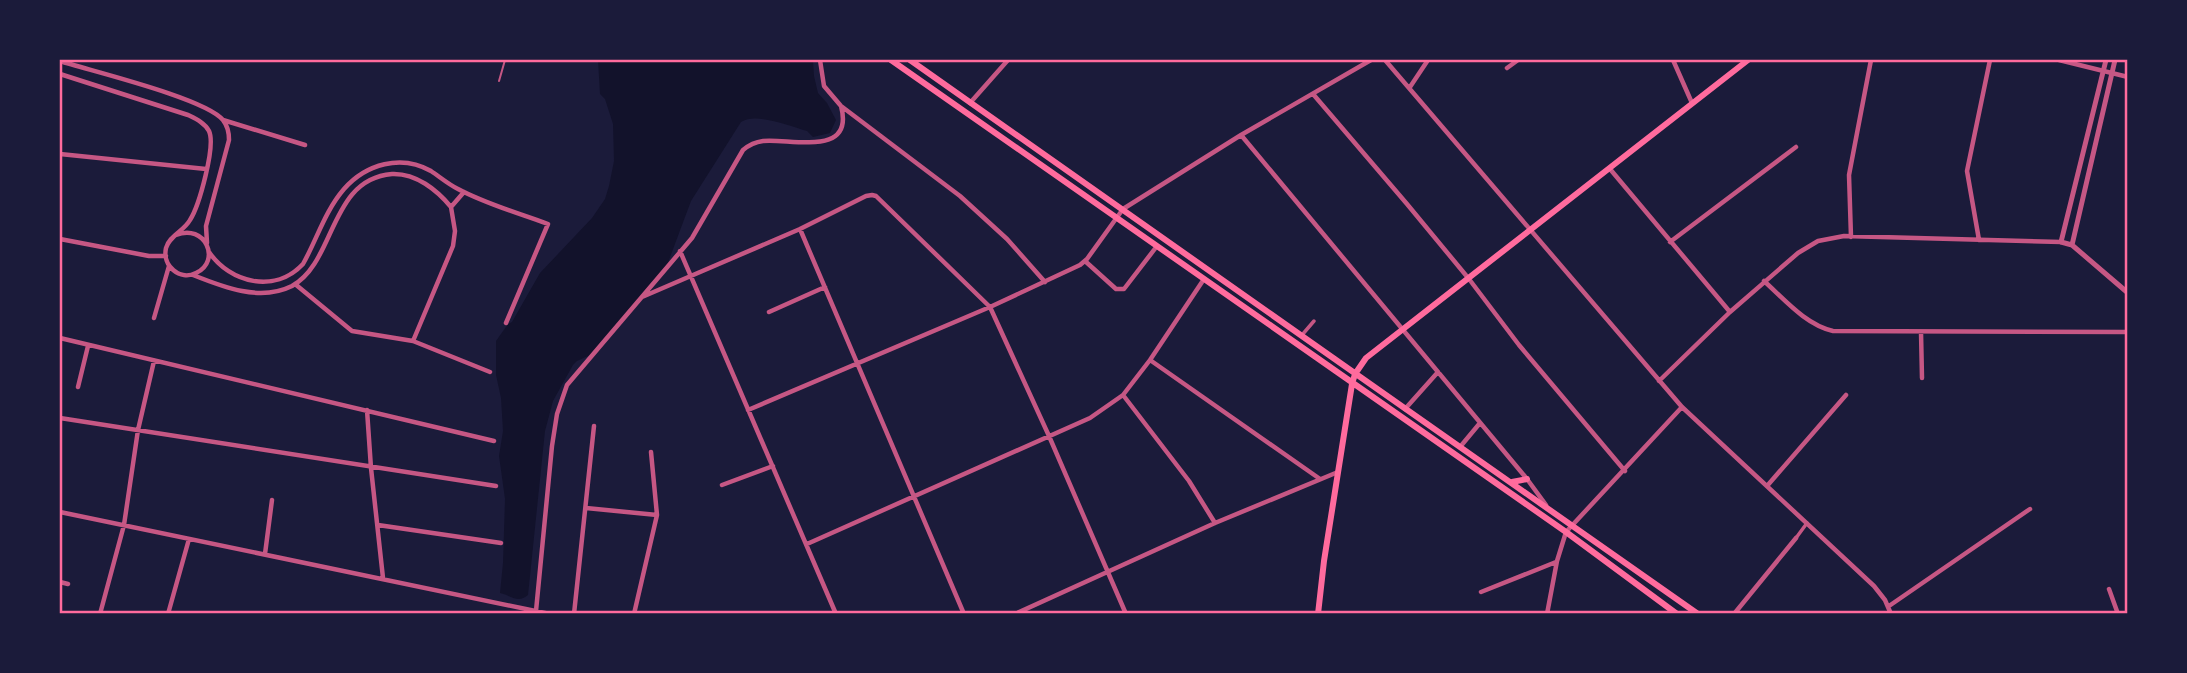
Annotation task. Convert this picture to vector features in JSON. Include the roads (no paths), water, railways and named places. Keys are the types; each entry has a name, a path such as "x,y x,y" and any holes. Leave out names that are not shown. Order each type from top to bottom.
{"main road":[{"path":"891,60 1566,531 1677,614"},
{"path":"910,60 1699,614"},
{"path":"1318,614 1355,374 1374,351 1748,60"},
{"path":"1511,482 1527,479"}],"street":[{"path":"820,60 824,86 841,106 960,196 1007,239 1045,282"},
{"path":"970,103 1008,60"},
{"path":"748,410 990,307 1085,261 1123,209 1241,135 1371,60"},
{"path":"1385,60 1682,407 1874,586 1891,614"},
{"path":"1410,87 1428,60"},
{"path":"1507,68 1518,60"},
{"path":"1673,60 1692,103"},
{"path":"1851,237 1850,166 1871,60"},
{"path":"1979,240 1967,171 1990,60"},
{"path":"2059,60 2127,78"},
{"path":"2062,242 2106,60"},
{"path":"2072,245 2115,60"},
{"path":"60,61 196,103 223,119 306,145"},
{"path":"60,74 179,111 197,119 208,129 211,139 206,169 193,216 167,246 169,265 177,273 192,275 237,290 267,293 289,287 303,278 311,268 344,207 362,185 383,176 401,174 430,187 451,207 455,226 453,246 413,341"},
{"path":"1313,94 1469,279 1518,345 1625,471"},
{"path":"536,611 552,446 561,400 572,378 701,224 743,150 753,144 767,141 812,143 829,140 837,134 842,125 841,106"},
{"path":"223,119 229,140 206,226 209,252 219,265 240,278 261,282 289,274 299,268 305,259 345,188 364,171 395,163 422,167 464,192 548,224 506,323"},
{"path":"1241,135 1546,505"},
{"path":"1670,242 1796,147"},
{"path":"60,154 206,169"},
{"path":"1609,169 1730,313"},
{"path":"451,207 464,192"},
{"path":"642,297 800,229 866,196 874,195 990,307 1126,614"},
{"path":"335,202 344,207"},
{"path":"800,229 964,614"},
{"path":"176,235 182,232 194,233 207,244"},
{"path":"1659,381 1765,281 1808,247 1827,238 2062,242 2072,245 2127,293"},
{"path":"60,239 149,256 166,256"},
{"path":"1085,261 1116,289 1121,290 1157,245"},
{"path":"680,251 835,614"},
{"path":"192,275 203,269 209,252"},
{"path":"154,318 169,265"},
{"path":"237,290 240,278"},
{"path":"807,544 1090,418 1123,395 1204,279"},
{"path":"1765,281 1807,319 1824,329 1844,332 2127,332"},
{"path":"295,284 352,331 413,341 490,372"},
{"path":"769,312 825,287"},
{"path":"1302,336 1314,321"},
{"path":"1921,332 1922,379"},
{"path":"60,338 494,441"},
{"path":"78,387 88,346"},
{"path":"1150,360 1320,480"},
{"path":"100,614 124,526 138,430 154,362"},
{"path":"1405,409 1438,372"},
{"path":"1123,395 1189,481 1215,523"},
{"path":"1767,486 1846,395"},
{"path":"1547,614 1566,531 1682,407"},
{"path":"368,410 371,468 383,579"},
{"path":"60,418 496,486"},
{"path":"1460,447 1480,423"},
{"path":"574,614 594,426"},
{"path":"634,614 657,515 651,452"},
{"path":"722,485 773,466"},
{"path":"1015,614 1215,523 1338,472"},
{"path":"265,554 272,500"},
{"path":"586,508 657,515"},
{"path":"1889,607 2030,509"},
{"path":"60,512 523,611 550,614"},
{"path":"1734,614 1807,523"},
{"path":"378,525 501,543"},
{"path":"168,614 188,539"},
{"path":"1481,592 1557,561"},
{"path":"60,582 68,584"},
{"path":"2109,589 2119,614"}],"lane":[{"path":"499,81 505,60"}]}
